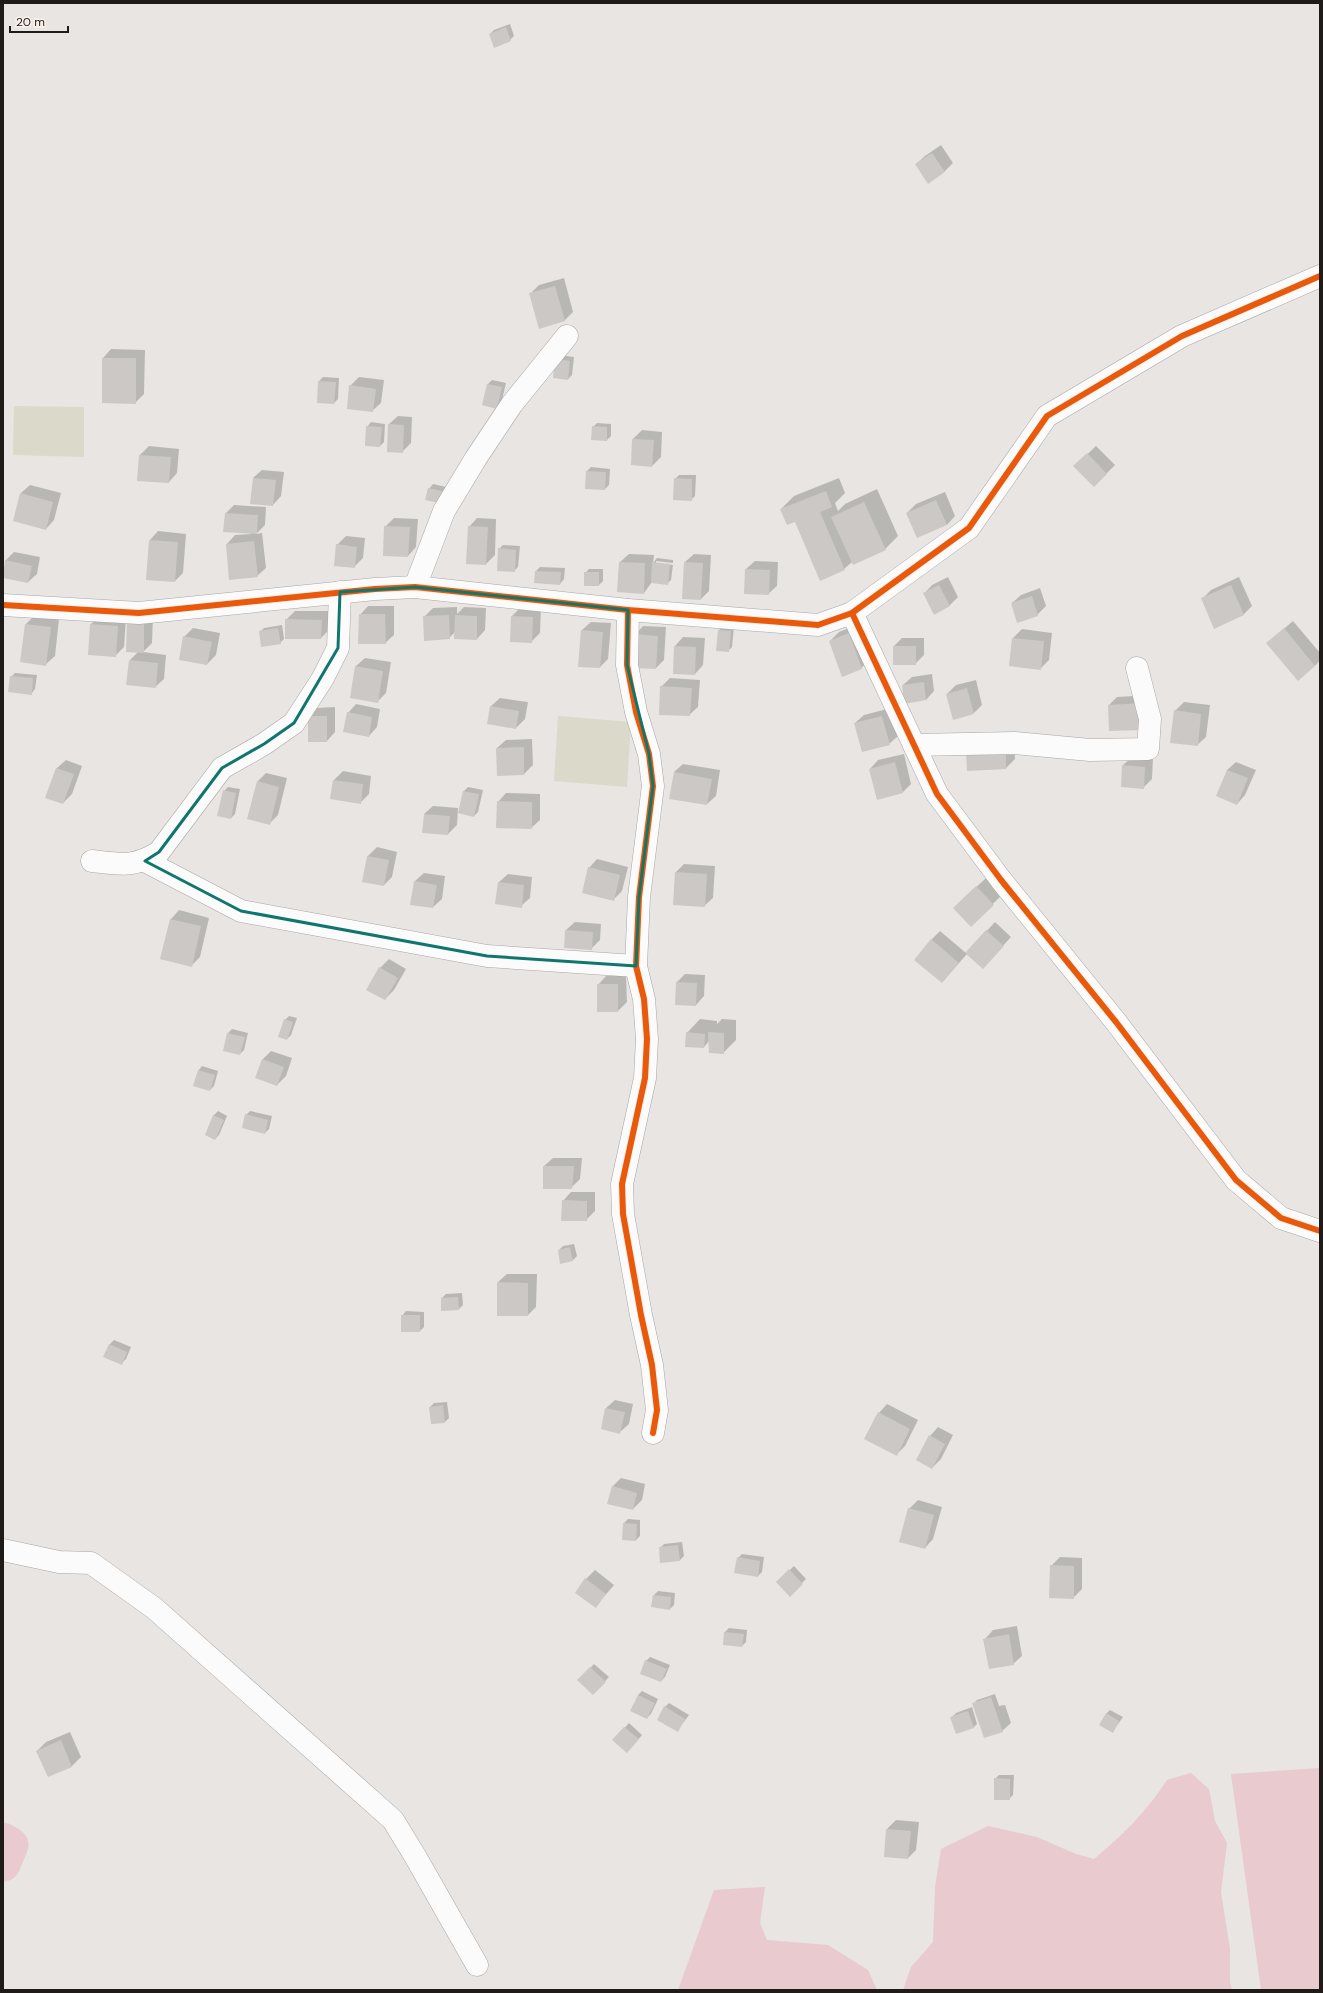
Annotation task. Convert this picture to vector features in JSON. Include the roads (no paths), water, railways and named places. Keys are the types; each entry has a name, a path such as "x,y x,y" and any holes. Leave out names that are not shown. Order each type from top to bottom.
{"street":[{"path":"3,605 139,613 340,592 415,587 628,610 818,625 852,613 969,528 1047,416 1182,336 1320,276"},
{"path":"415,587 444,511 512,404 567,336"},
{"path":"92,861 128,864 145,861 159,852 222,768 264,744 294,723 323,678 338,648 340,592"},
{"path":"628,610 627,665 636,712 649,754 653,786 639,897 636,966 644,999 647,1039 645,1078 622,1184 623,1214 641,1315 652,1365 657,1410 653,1433"},
{"path":"852,613 937,794 996,874 1116,1022 1236,1180 1281,1218 1320,1232"},
{"path":"914,745 1015,743 1090,750 1148,749 1150,719 1138,668"},
{"path":"145,861 241,911 487,956 636,966"},
{"path":"3,1550 59,1562 90,1563 154,1608 393,1820 477,1965"}],"waterway":[{"path":"3,1840 11,1845 3,1864"}]}
